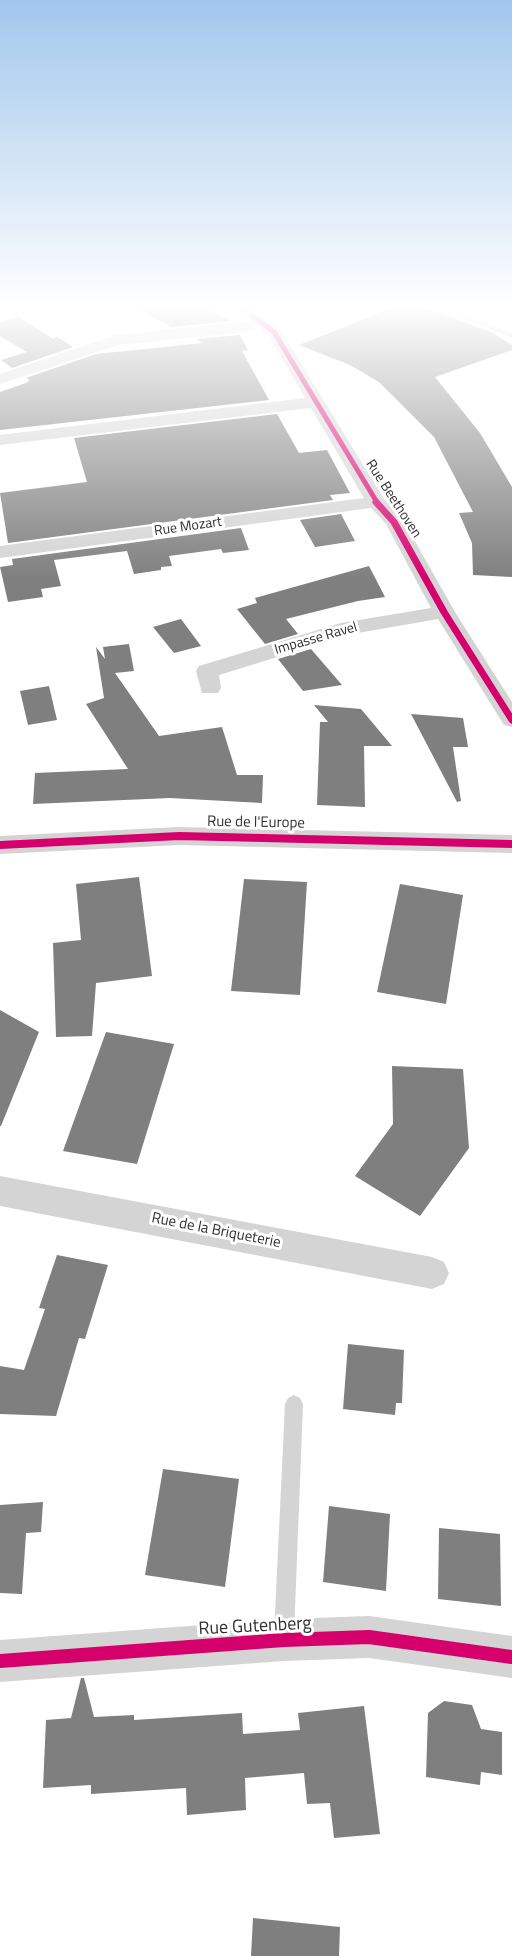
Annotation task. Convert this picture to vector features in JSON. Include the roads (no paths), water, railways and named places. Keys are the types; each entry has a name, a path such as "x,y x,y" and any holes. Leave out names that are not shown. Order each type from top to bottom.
{"street":[{"name":"Rue Beethoven","path":"313,396 376,502 394,522 444,612 510,714"},
{"path":"0,440 316,402"},
{"name":"Rue Mozart","path":"0,552 376,502"},
{"name":"Impasse Ravel","path":"210,688 207,671 349,628 444,612"},
{"name":"Rue de l'Europe","path":"0,845 179,836 512,844"},
{"name":"Rue de la Briqueterie","path":"0,1191 432,1273"},
{"name":"Rue Gutenberg","path":"0,1661 284,1640 369,1637 512,1657"}],"lane":[{"path":"284,1640 294,1404"}]}
